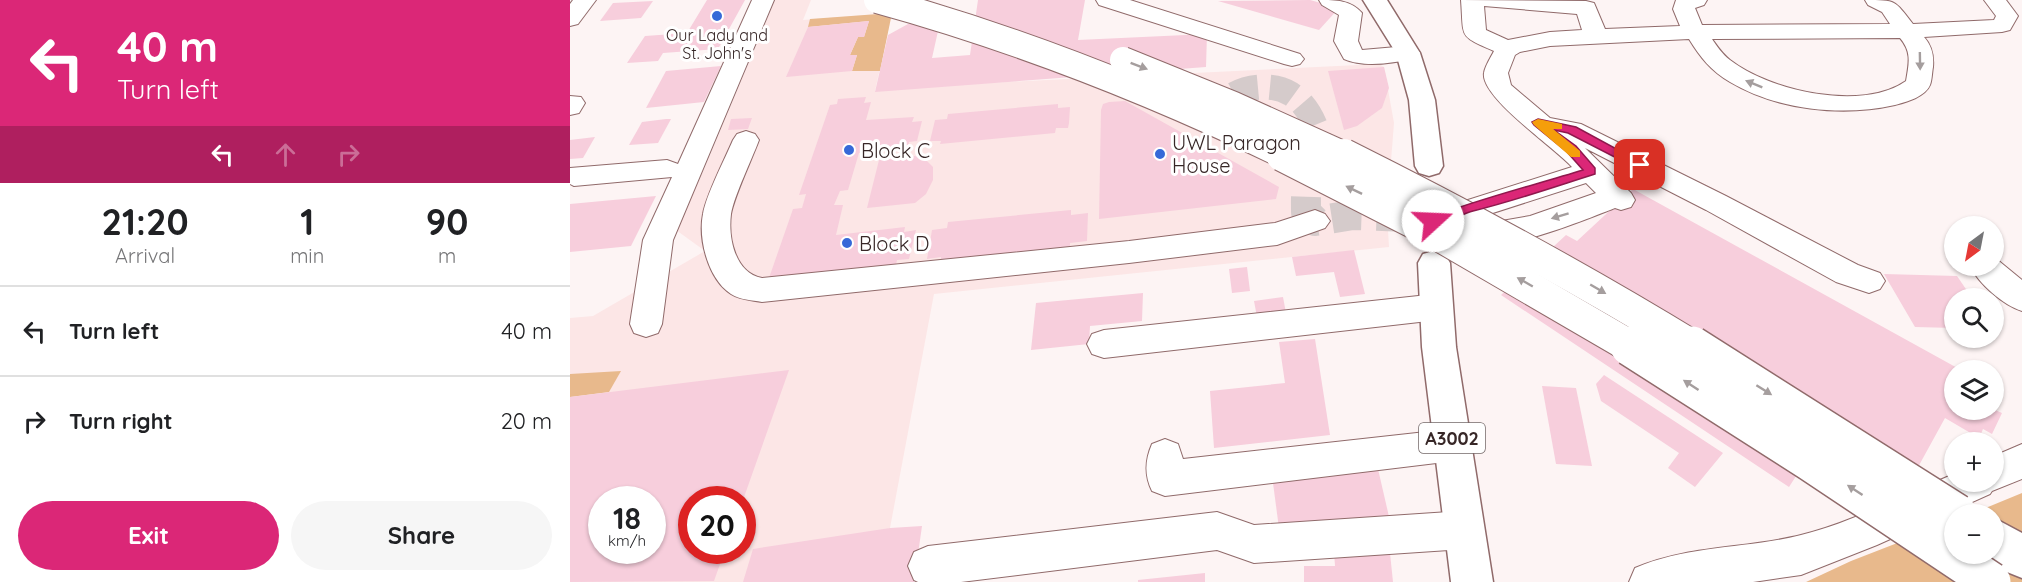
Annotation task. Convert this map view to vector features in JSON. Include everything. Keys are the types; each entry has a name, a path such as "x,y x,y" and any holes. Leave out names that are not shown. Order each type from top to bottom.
{"main road":[{"path":"877,0 980,31 1118,81 1212,122 1372,199 1454,242 1594,322 1874,502 1990,582"},
{"path":"945,0 1081,44 1188,85 1354,159 1470,218 1674,334 1944,506"},
{"path":"1375,0 1408,53 1422,100 1428,166"},
{"name":"A3002","path":"1434,263 1439,347 1472,582"},
{"path":"2004,545 2022,557"}],"lane":[{"path":"570,19 585,0"},
{"path":"646,324 658,240 763,0"},
{"path":"1107,0 1292,59"},
{"path":"1330,0 1351,13 1346,41 1352,54 1359,57 1408,53"},
{"path":"1472,0 1474,34 1509,49"},
{"path":"1488,0 1586,8 1596,37"},
{"path":"1690,2 1684,13 1688,24 1720,65 1742,79 1772,91 1807,99 1846,103 1877,101 1901,96 1918,84 1922,56 1918,44 1890,7 1876,0"},
{"path":"1890,0 1906,11 1944,28"},
{"path":"1653,34 1662,18 1690,2"},
{"path":"1591,171 1490,204 1470,207 1433,221 1478,235 1501,233 1618,198 1571,149 1499,87 1496,73 1498,64 1509,49 1529,42 1653,34 1906,31 2002,25 2007,16 2008,7"},
{"path":"1538,122 1572,130 1716,203 1847,274 1869,281"},
{"path":"705,167 741,154 717,213 717,239 732,278 744,287 762,290 1129,252 1277,234 1315,221"},
{"path":"574,176 667,169"},
{"path":"1996,276 2022,299"},
{"path":"1104,344 1437,307"},
{"path":"1165,456 1165,479 1453,445"},
{"path":"2004,469 2022,461"},
{"path":"1648,582 1691,572 1801,555 1863,532 1954,492"},
{"path":"928,566 1217,531 1254,544 1464,530"}],"shaded area":[{"path":"775,0 811,0 803,20 892,13 875,91 966,84 1379,64 1384,67 1394,123 1387,212 1389,247 934,294 890,528 743,582 570,582 570,318 593,316 705,251 676,230"},
{"path":"892,13 880,71 852,71 857,55 850,55 858,37 864,37 869,21 808,27 810,19"},
{"path":"621,371 609,392 570,397 570,374"},
{"path":"2022,493 2022,582 1806,582 1851,561 1944,525 1944,564 2004,564 2004,504 1995,504"}],"building":[{"name":"Our Lady and St. John's","path":"707,0 745,0 718,49 663,53 658,61 627,63 645,36 687,33"},
{"path":"978,0 1085,0 1078,40 1207,34 1206,67 875,92 888,35 908,24 920,23 938,31 932,58 970,55"},
{"path":"1310,0 1339,8 1319,30 1218,1"},
{"path":"653,1 641,18 600,21 613,3"},
{"path":"869,21 864,37 858,37 850,55 857,55 852,71 786,77 808,27"},
{"path":"721,66 704,102 646,108 666,71"},
{"path":"1384,67 1389,88 1382,108 1357,126 1344,130 1328,71"},
{"path":"866,97 864,103 871,102 866,120 914,117 912,122 922,121 917,141 909,142 908,148 859,153 848,190 840,191 834,205 843,205 836,235 905,227 904,232 916,230 909,259 897,260 896,265 769,278 793,209 802,208 806,194 799,195 830,105 837,104 838,99"},
{"name":"UWL Paragon House","path":"1125,101 1279,187 1276,199 1099,219 1101,110 1103,104"},
{"path":"1058,104 1058,108 1070,107 1069,123 1068,128 1056,128 1055,133 940,144 941,141 930,141 935,120 947,119 948,114"},
{"path":"752,118 748,129 728,130 731,119"},
{"path":"671,119 658,143 629,145 642,122"},
{"path":"595,137 583,158 570,159 570,140"},
{"path":"915,156 925,159 933,167 933,180 926,194 915,203 867,208 879,160"},
{"path":"1633,189 1944,361 1944,420 1917,469 1834,417 1789,487 1501,295 1566,235 1577,241"},
{"path":"656,196 631,246 570,252 570,204"},
{"path":"1071,210 1071,215 1088,213 1087,241 1070,243 1070,249 941,264 941,257 927,259 932,230 947,228 948,222"},
{"path":"1354,250 1365,294 1340,297 1334,272 1296,276 1292,257"},
{"path":"1247,267 1250,291 1232,293 1229,269"},
{"path":"1884,274 1957,276 1965,288 1944,288 1944,328 1915,327"},
{"path":"1143,293 1142,321 1090,326 1089,344 1031,350 1036,303"},
{"path":"1283,297 1286,313 1257,317 1254,301"},
{"path":"1315,339 1330,435 1214,448 1210,391 1285,383 1279,342"},
{"path":"789,370 748,486 678,486 678,564 720,564 714,581 570,582 570,397"},
{"path":"1604,375 1723,453 1695,487 1668,468 1679,453 1601,401 1596,384"},
{"path":"1542,386 1576,388 1592,466 1556,464"},
{"path":"1948,420 1999,420 1993,432 1983,429 1982,432 1969,432"},
{"path":"1378,469 1390,521 1280,536 1273,483"},
{"path":"922,526 914,582 743,582 748,564 756,564 756,549 890,528"},
{"path":"1334,552 1390,553 1393,582 1304,582 1304,566 1335,566"},
{"path":"1205,573 1205,582 1138,582 1138,580"}],"tunnel":[{"path":"1218,120 1213,115 1219,106 1237,93 1259,87 1281,90 1298,99 1309,113 1317,130 1321,155"},
{"path":"1321,155 1308,181 1307,190 1306,212 1315,221 1353,215 1409,217"}],"slow traffic":[{"path":"1558,127 1538,122 1576,154"}],"place":[{"name":"Our Lady and St. John's","path":"717,16"},
{"name":"Block C","path":"849,150"},
{"name":"UWL Paragon House","path":"1160,154"},
{"name":"Block D","path":"847,243"}],"route":[{"path":"1433,221 1470,207 1490,204 1591,171 1571,149 1538,122 1572,130 1640,165"}]}
